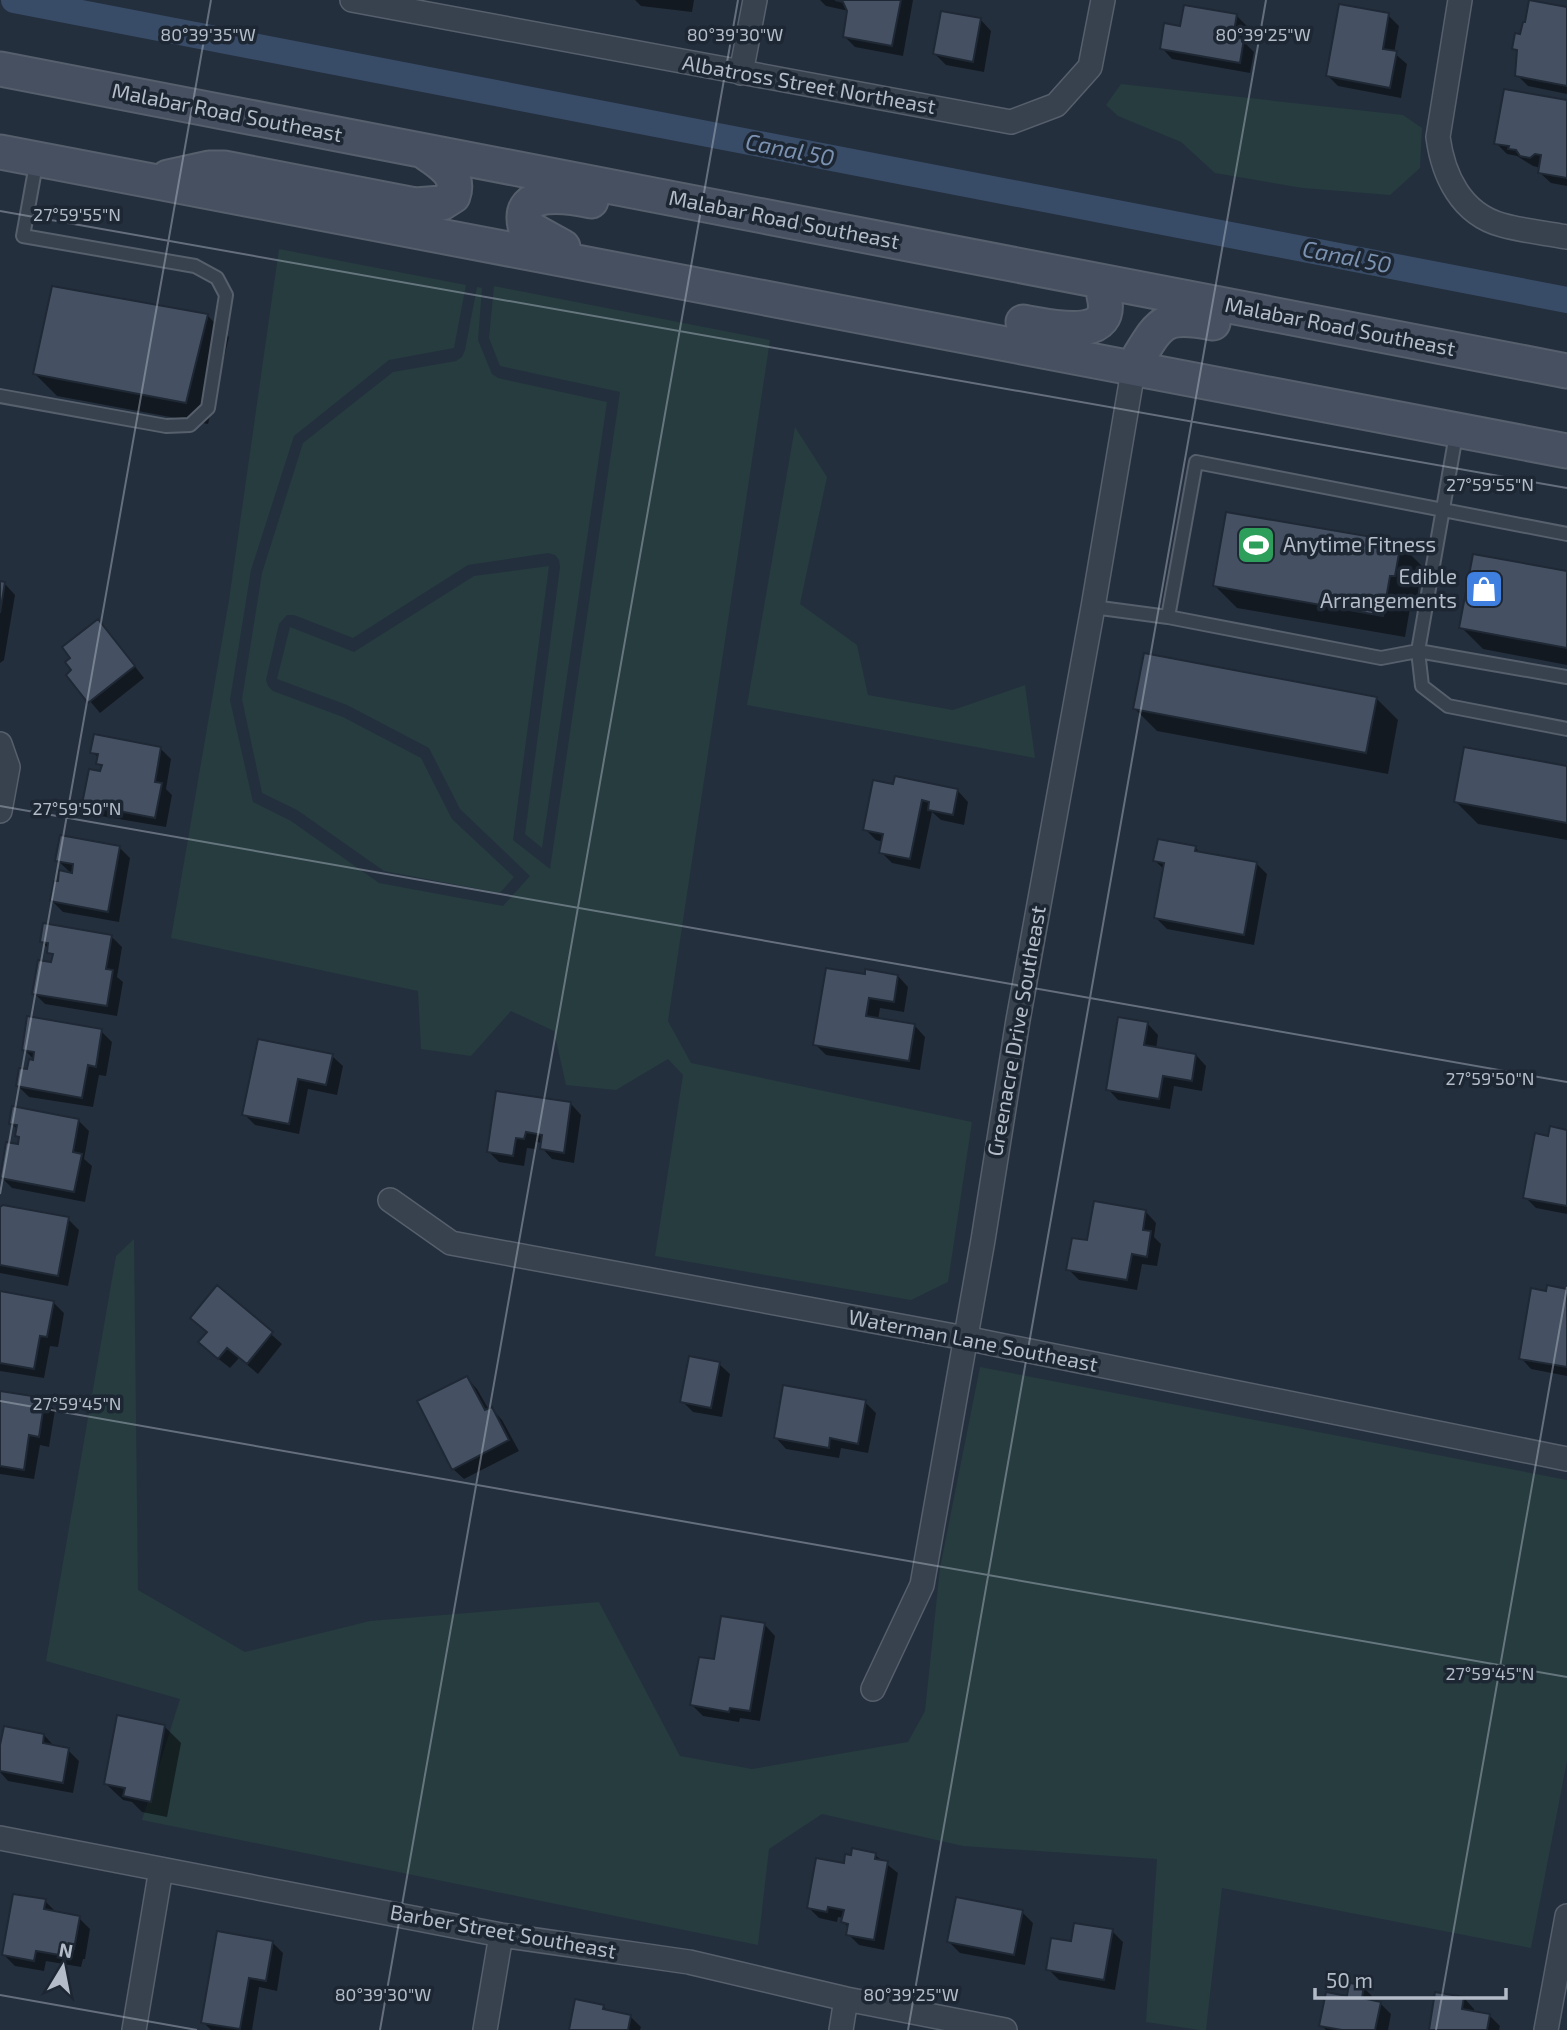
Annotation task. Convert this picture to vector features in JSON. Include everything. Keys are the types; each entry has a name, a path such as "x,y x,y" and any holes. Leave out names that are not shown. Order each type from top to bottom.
{"main road":[{"name":"Malabar Road Southeast","path":"0,69 1567,371"},
{"path":"152,181 209,168 224,168 415,205 442,203 453,196 455,178 422,150"},
{"path":"0,152 587,259 1567,451"},
{"path":"587,259 525,226 522,215 527,205 540,198 556,196 583,199 755,233 814,226"},
{"path":"1073,276 1124,312 1136,340 1134,365"},
{"path":"797,302 853,292 871,293 1059,328 1084,329 1096,323 1104,314 1104,296"},
{"path":"1134,365 1156,331 1170,319 1188,318 1448,368 1469,369 1523,362"},
{"path":"1493,436 1529,426 1545,425 1567,429"}],"street":[{"name":"Albatross Street Northeast","path":"352,0 400,4 741,73 1012,122 1056,105 1090,67 1103,0"},
{"path":"741,73 755,0"},
{"path":"1460,0 1438,137 1448,178 1459,198 1499,225 1567,237"},
{"name":"Greenacre Drive Southeast","path":"873,1689 922,1585 1025,979 1134,365"},
{"path":"0,744 8,767 0,811"},
{"name":"Waterman Lane Southeast","path":"390,1200 451,1243 965,1338 1567,1459"},
{"name":"Barber Street Southeast","path":"0,1838 501,1935 689,1962 846,1999 1005,2030"},
{"path":"134,2030 161,1869"},
{"path":"1546,2030 1562,1980 1567,1916"},
{"path":"485,2030 501,1935"},
{"path":"841,2030 846,1999"}],"lane":[{"path":"0,396 166,426 190,425 208,408 226,295 217,278 195,266 23,236 38,159"},
{"path":"1457,429 1418,651 1422,686 1448,706 1567,729"},
{"path":"1168,617 1196,462 1567,534"},
{"path":"1093,607 1168,617 1381,658 1418,651 1567,677"}],"green space":[{"path":"1121,84 1403,115 1422,128 1420,168 1390,195 1303,188 1215,173 1181,142 1118,116 1106,105"},
{"path":"279,249 466,285 454,348 389,360 294,436 251,570 230,700 253,802 291,821 379,883 503,906 530,876 460,809 429,748 347,705 277,679 290,627 354,652 474,576 549,566 513,840 550,869 620,392 500,366 489,338 494,286 770,340 668,1021 691,1063 972,1122 948,1282 911,1300 655,1256 683,1075 668,1059 616,1090 566,1085 554,1031 511,1011 471,1056 421,1049 418,991 171,938 229,600"},
{"path":"477,287 482,288 478,340 492,374 498,378 607,402 542,848 525,834 560,567 555,555 548,553 468,565 353,638 294,615 287,615 279,624 266,680 273,691 343,717 421,758 452,819 514,877 500,893 384,871 297,810 262,793 242,699 262,573 303,443 393,372 456,361 462,357"},
{"path":"795,427 827,477 800,604 857,645 868,695 953,710 1025,685 1035,758 747,705"},
{"path":"134,1239 138,1590 245,1652 370,1621 599,1602 680,1756 752,1769 908,1742 925,1711 940,1568 980,1367 1567,1480 1567,1761 1531,1948 1222,1888 1206,2030 1200,2030 1146,2022 1157,1859 963,1846 822,1814 769,1849 758,1945 142,1820 180,1699 46,1661 116,1256"}],"building":[{"path":"835,0 901,0 892,46 843,37 847,11 843,2"},
{"path":"1529,0 1567,7 1567,86 1515,76 1517,50 1512,49 1515,33 1520,34 1525,22"},
{"path":"1339,4 1389,13 1383,49 1397,51 1390,88 1326,76"},
{"path":"1184,5 1237,14 1233,37 1244,39 1240,63 1160,49 1164,23 1180,26"},
{"path":"941,11 981,18 973,62 933,54"},
{"path":"1504,89 1567,100 1567,178 1538,173 1541,155 1535,154 1530,158 1520,156 1516,150 1508,149 1509,146 1494,144"},
{"path":"52,286 208,314 186,403 33,374"},
{"path":"1226,512 1401,542 1395,576 1390,576 1383,616 1213,586"},
{"path":"1473,554 1567,571 1567,648 1459,628"},
{"path":"0,581 5,582 0,613"},
{"path":"98,619 135,666 88,703 66,675 71,670 65,662 70,658 62,647"},
{"path":"1144,653 1377,697 1366,753 1133,709"},
{"path":"94,734 161,747 155,782 162,783 155,818 82,804 89,769 100,771 102,765 96,764 98,754 90,753"},
{"path":"1464,747 1567,766 1567,823 1454,802"},
{"path":"895,776 958,789 953,815 928,810 929,802 922,800 910,859 879,853 883,834 863,830 873,780 893,784"},
{"path":"60,835 120,846 108,912 50,901 54,881 58,881 59,870 72,873 73,864 55,861"},
{"path":"1158,839 1196,846 1195,851 1257,862 1244,935 1154,918 1164,863 1153,861"},
{"path":"43,923 112,935 106,969 113,970 107,1006 32,994 38,960 51,962 53,954 47,953 48,943 40,942"},
{"path":"826,968 865,974 865,969 898,975 894,1002 869,998 866,1016 915,1024 909,1061 813,1045"},
{"path":"27,1016 102,1029 96,1067 88,1065 82,1098 16,1086 19,1068 27,1069 29,1059 33,1060 34,1052 22,1050"},
{"path":"1118,1017 1148,1022 1144,1045 1196,1054 1192,1081 1163,1076 1159,1099 1106,1090"},
{"path":"258,1039 333,1054 326,1085 298,1079 289,1124 242,1115"},
{"path":"496,1091 571,1102 564,1153 540,1149 542,1135 526,1132 524,1139 516,1138 513,1156 487,1152"},
{"path":"12,1106 79,1119 73,1152 82,1154 74,1192 0,1178 6,1142 18,1144 19,1137 15,1136 17,1125 9,1124"},
{"path":"1550,1126 1567,1130 1567,1206 1523,1198 1535,1133 1548,1136"},
{"path":"1094,1201 1146,1210 1143,1230 1151,1231 1147,1257 1132,1254 1127,1280 1066,1270 1072,1238 1087,1240"},
{"path":"3,1205 69,1217 58,1276 0,1265 0,1207"},
{"path":"217,1285 273,1332 247,1364 227,1348 218,1359 198,1342 207,1332 190,1318"},
{"path":"1547,1285 1567,1289 1567,1367 1519,1359 1531,1288 1546,1291"},
{"path":"0,1291 54,1301 47,1337 40,1336 34,1369 0,1363"},
{"path":"689,1356 720,1362 711,1408 680,1402"},
{"path":"467,1376 485,1410 492,1407 509,1440 452,1470 417,1401"},
{"path":"783,1385 866,1400 858,1444 830,1438 829,1448 774,1438"},
{"path":"0,1391 45,1398 39,1437 29,1435 24,1470 0,1466"},
{"path":"721,1616 765,1623 750,1711 730,1708 729,1712 690,1705 699,1657 714,1659"},
{"path":"117,1715 165,1725 151,1802 123,1796 125,1788 104,1784"},
{"path":"4,1726 44,1734 43,1743 69,1748 63,1783 0,1771 0,1745"},
{"path":"852,1848 876,1853 875,1859 888,1861 874,1940 846,1935 848,1924 841,1922 844,1910 828,1907 827,1912 807,1908 816,1858 844,1863 845,1854 851,1855"},
{"path":"13,1894 46,1899 44,1909 80,1916 71,1957 36,1951 34,1961 2,1955"},
{"path":"956,1897 1023,1910 1014,1955 947,1942"},
{"path":"1074,1923 1113,1929 1104,1980 1046,1970 1051,1938 1071,1941"},
{"path":"217,1931 273,1941 266,1981 249,1978 240,2029 201,2023"},
{"path":"1349,1983 1364,1985 1362,1998 1381,2002 1375,2030 1342,2030 1319,2026 1326,1992 1347,1996"},
{"path":"1435,1992 1464,1997 1462,2009 1490,2014 1487,2030 1429,2030"},
{"path":"575,1999 604,2005 603,2009 631,2015 628,2030 569,2030"}],"waterway":[{"name":"Canal 50","path":"14,0 1567,300"}],"place":[{"name":"Anytime Fitness","path":"1256,545"},
{"name":"Edible Arrangements","path":"1484,589"}]}
